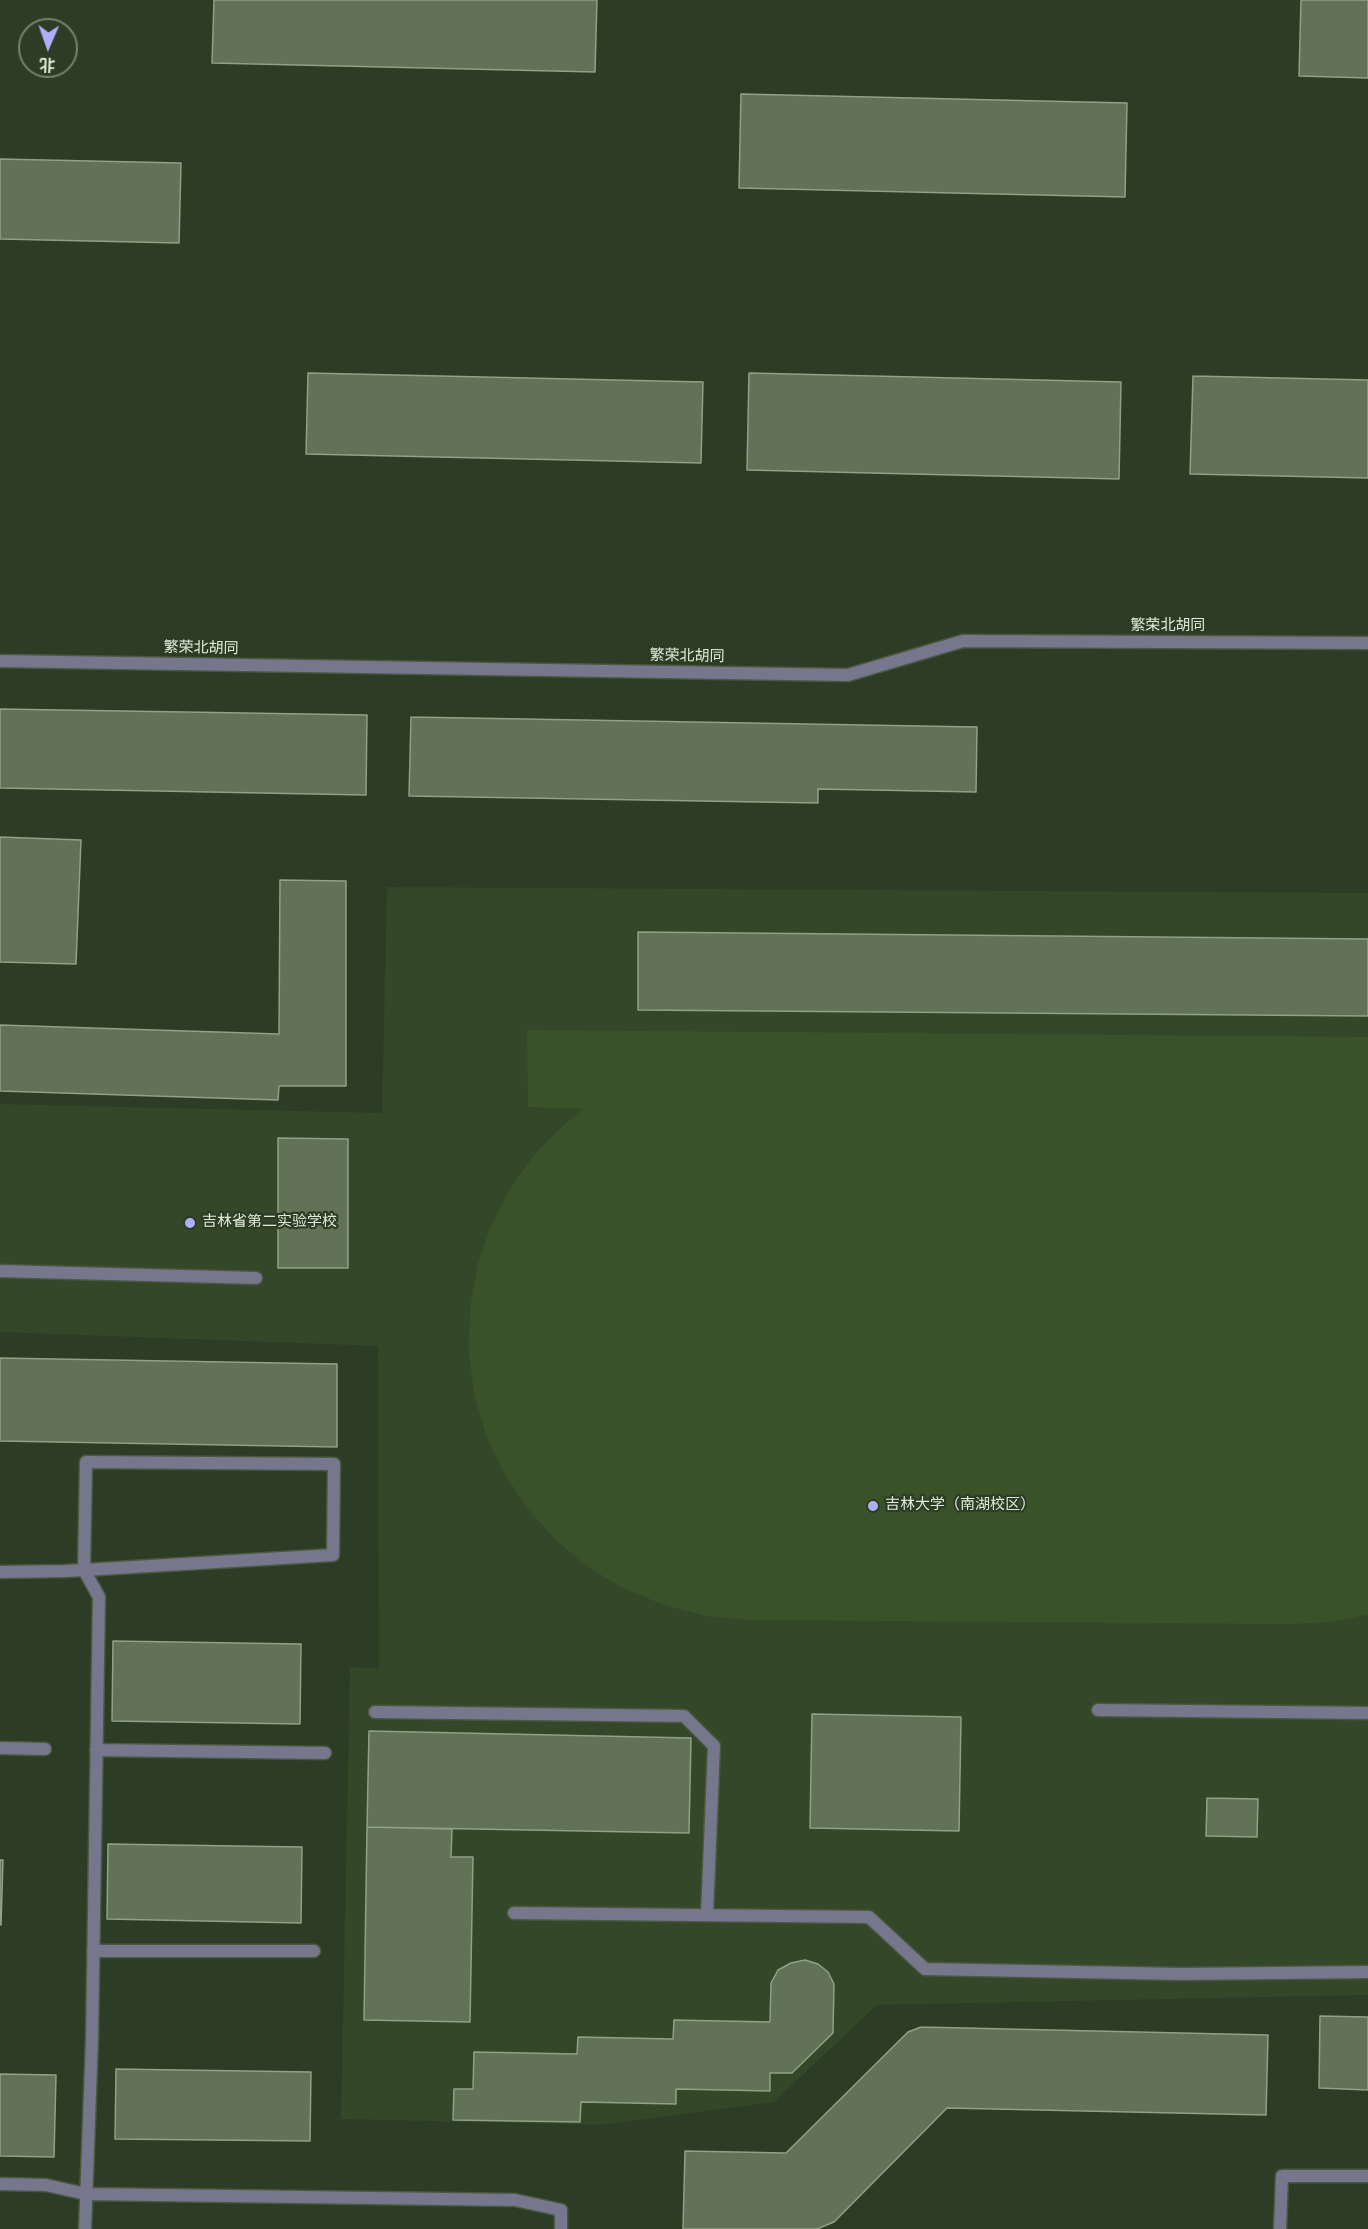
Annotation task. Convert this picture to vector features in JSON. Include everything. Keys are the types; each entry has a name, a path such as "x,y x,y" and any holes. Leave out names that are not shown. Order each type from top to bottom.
{"street":[{"name":"繁荣北胡同","path":"0,661 848,675 963,641 1368,644"},
{"path":"0,1271 256,1278"},
{"path":"0,1572 84,1570 333,1555 334,1464 86,1462 84,1570 99,1597 93,1951 85,2229"},
{"path":"1098,1710 1368,1713"},
{"path":"375,1712 684,1716 714,1746 707,1915"},
{"path":"0,1748 45,1749"},
{"path":"96,1750 325,1753"},
{"path":"514,1913 869,1917 925,1969 1181,1974 1368,1972"},
{"path":"93,1951 314,1952"},
{"path":"1280,2229 1282,2176 1368,2176"},
{"path":"0,2184 46,2185 86,2194 515,2200 561,2210 561,2229"}],"shaded area":[{"name":"吉林大学（南湖校区）","path":"387,887 1368,893 1368,1995 877,2005 774,2102 600,2125 341,2119 350,1667 379,1668 378,1346 0,1332 0,1104 382,1113"},
{"path":"527,1030 1368,1037 1368,1614 1332,1622 1290,1624 748,1620 705,1616 664,1605 625,1589 588,1567 556,1540 527,1508 504,1473 486,1435 474,1394 469,1352 470,1309 477,1268 490,1228 510,1189 534,1155 584,1109 528,1107"}],"building":[{"path":"214,0 597,0 595,72 212,63"},
{"path":"1301,0 1368,0 1368,78 1299,76"},
{"path":"741,94 1127,103 1125,197 739,188"},
{"path":"0,159 181,163 179,243 0,239"},
{"path":"308,373 703,382 701,463 306,454"},
{"path":"749,373 1121,382 1119,479 747,470"},
{"path":"1193,376 1368,380 1368,478 1190,474"},
{"path":"0,709 367,715 366,795 0,788"},
{"path":"411,717 977,727 976,792 818,789 818,803 409,796"},
{"path":"0,837 81,840 76,964 0,962"},
{"path":"280,880 346,881 346,1086 279,1086 278,1100 0,1091 0,1025 279,1034"},
{"path":"638,932 1368,939 1368,1016 638,1010"},
{"path":"278,1138 348,1139 348,1268 278,1268"},
{"path":"0,1358 337,1364 337,1447 0,1441"},
{"path":"113,1641 301,1644 300,1724 112,1721"},
{"path":"812,1714 961,1717 959,1831 810,1828"},
{"path":"369,1731 691,1738 689,1833 367,1827"},
{"path":"1207,1798 1258,1799 1257,1837 1206,1836"},
{"path":"367,1827 452,1829 451,1857 473,1857 470,2022 364,2020"},
{"path":"108,1844 302,1847 301,1923 107,1919"},
{"path":"0,1860 3,1860 1,1925 0,1925"},
{"path":"805,1960 818,1964 828,1972 834,1984 833,2033 792,2073 770,2073 770,2091 676,2089 676,2104 581,2102 580,2122 453,2120 454,2089 473,2089 474,2052 577,2054 578,2037 673,2039 674,2020 770,2022 771,1983 778,1970 791,1963"},
{"path":"1320,2016 1368,2017 1368,2090 1319,2088"},
{"path":"921,2027 1268,2035 1266,2115 947,2108 834,2222 817,2229 683,2229 685,2151 786,2153 908,2032"},
{"path":"116,2069 311,2072 310,2141 115,2139"},
{"path":"0,2074 56,2075 54,2157 0,2156"}],"place":[{"name":"吉林省第二实验学校","path":"190,1223"},
{"name":"吉林大学（南湖校区）","path":"873,1506"}]}
